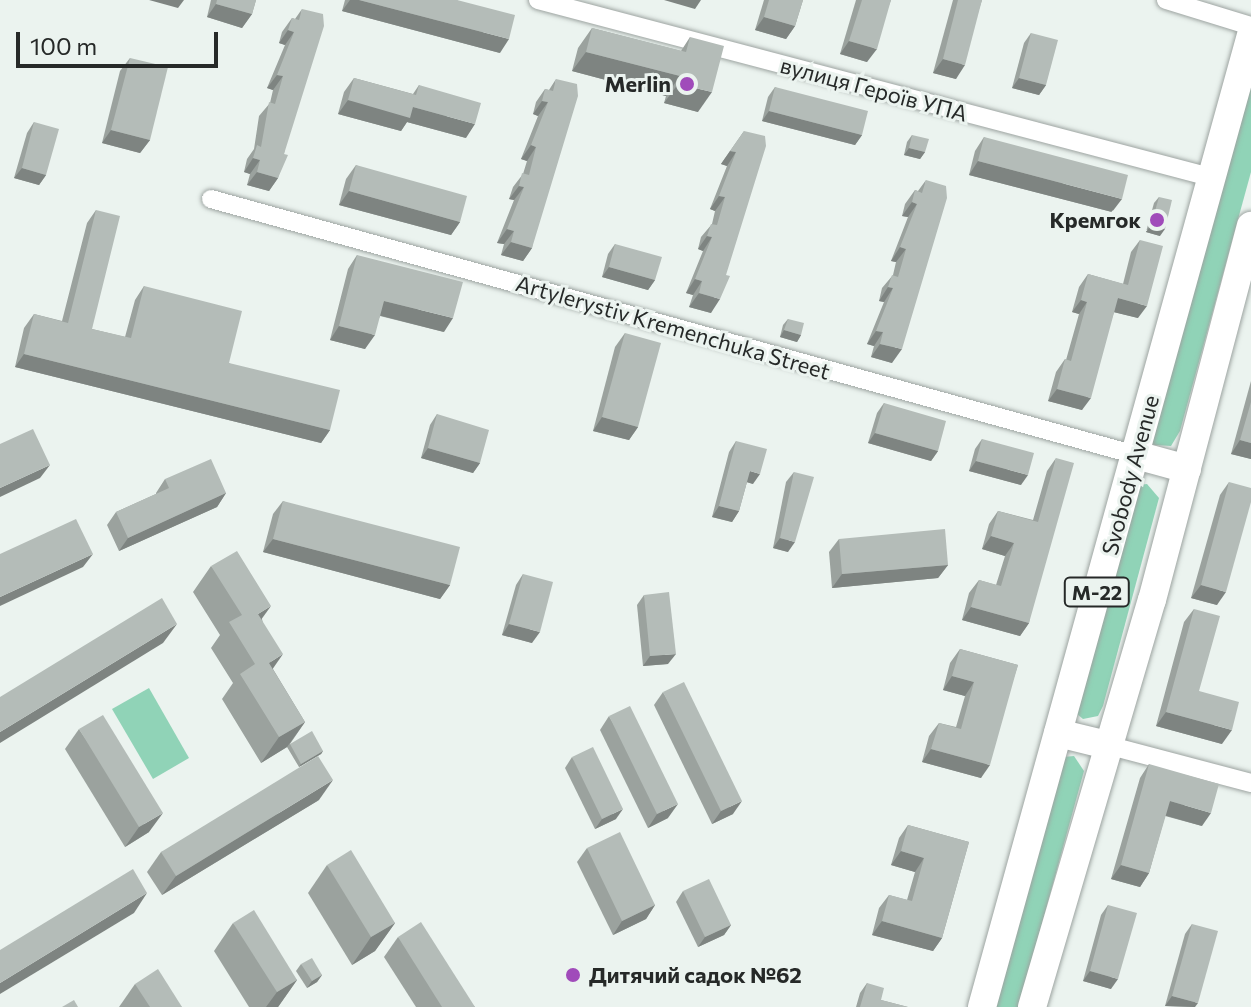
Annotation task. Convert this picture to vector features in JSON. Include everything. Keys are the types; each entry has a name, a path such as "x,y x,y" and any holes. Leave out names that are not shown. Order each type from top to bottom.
{"highway":[{"name":"Svobody Avenue","path":"982,1007 1251,35"},
{"name":"М-22","path":"1032,1007 1187,469 1251,226"},
{"path":"1136,455 1187,469"},
{"path":"1058,733 1107,745"}],"street":[{"name":"вулиця Героїв УПА","path":"538,0 1210,177"},
{"path":"1166,0 1251,26"},
{"name":"Artylerystiv Kremenchuka Street","path":"211,199 1136,455"},
{"path":"1107,745 1251,783"}],"green space":[{"path":"1251,70 1251,172 1180,431 1171,446 1155,445 1150,443"},
{"path":"1147,484 1159,498 1103,706 1098,716 1083,719 1077,714 1138,485"},
{"path":"149,688 189,758 153,779 112,709"},
{"path":"1074,756 1084,771 1019,1007 991,1007 1063,757"}],"building":[{"path":"217,0 256,0 252,14 216,4"},
{"path":"359,0 457,0 515,15 509,39"},
{"path":"769,0 803,0 795,26 764,17"},
{"path":"862,0 891,0 877,49 849,41"},
{"path":"958,0 982,0 965,65 943,59"},
{"path":"302,9 323,14 324,26 284,154 288,155 278,178 257,172 260,160 253,158 257,145 261,147 269,102 275,104 283,76 277,75 294,32 288,30 292,18 299,20"},
{"path":"592,28 686,52 690,37 724,46 712,92 678,84 680,76 586,52"},
{"path":"1031,33 1058,40 1046,85 1019,78"},
{"path":"130,58 168,67 150,140 111,130"},
{"path":"354,78 416,95 419,85 481,103 475,124 413,107 410,118 348,100"},
{"path":"556,79 577,84 578,96 532,248 511,242 514,231 507,229 524,187 519,186 522,173 529,175 536,147 531,145 548,102 542,101 545,89 553,91"},
{"path":"775,87 868,111 862,135 769,111"},
{"path":"34,122 59,129 46,175 22,168"},
{"path":"744,131 765,136 766,146 726,275 730,276 720,299 699,293 702,281 695,279 712,237 707,236 711,224 717,225 725,197 719,196 736,152 730,151"},
{"path":"912,135 929,139 925,152 909,148"},
{"path":"984,137 1128,175 1122,199 978,161"},
{"path":"356,165 467,196 460,222 349,191"},
{"path":"926,180 946,186 947,198 902,349 880,344 883,332 876,331 893,288 888,287 892,275 898,277 906,249 900,247 917,204 912,202 915,190 922,193"},
{"path":"1159,197 1172,200 1165,229 1151,225"},
{"path":"96,210 120,216 92,329 131,338 144,286 242,311 229,363 340,390 330,430 24,354 34,314 68,323"},
{"path":"1140,240 1163,246 1147,306 1118,298 1091,398 1057,389 1065,359 1071,361 1087,302 1081,300 1088,274 1128,285"},
{"path":"615,244 662,257 655,280 609,267"},
{"path":"357,255 463,282 453,318 384,301 375,335 339,326"},
{"path":"788,319 804,323 801,335 784,330"},
{"path":"625,333 661,343 638,427 602,417"},
{"path":"1251,402 1251,443 1240,440"},
{"path":"884,403 946,421 938,451 875,433"},
{"path":"437,414 489,430 480,463 428,448"},
{"path":"33,429 50,465 0,488 0,444"},
{"path":"982,439 1034,453 1028,475 976,461"},
{"path":"736,441 767,449 760,474 750,471 739,511 719,506"},
{"path":"1056,458 1074,463 1029,623 971,607 979,580 1001,586 1014,543 991,536 998,511 1038,522"},
{"path":"211,459 226,493 128,538 116,512 169,488 165,479"},
{"path":"794,472 814,477 795,542 780,538"},
{"path":"1229,482 1251,488 1251,502 1226,592 1201,585"},
{"path":"283,501 460,547 450,585 273,539"},
{"path":"76,519 93,554 0,597 0,554"},
{"path":"945,529 948,565 842,574 839,539"},
{"path":"237,551 271,606 258,614 283,654 269,663 305,722 279,737 240,674 255,664 229,622 242,615 211,566"},
{"path":"523,574 553,582 540,632 509,624"},
{"path":"669,592 676,654 650,656 644,595"},
{"path":"162,598 177,624 0,732 0,697"},
{"path":"1194,609 1220,616 1199,691 1239,702 1232,730 1166,712"},
{"path":"960,649 1018,665 990,765 931,749 939,723 961,729 974,682 952,676"},
{"path":"684,682 742,801 721,811 663,692"},
{"path":"630,706 678,804 657,814 609,716"},
{"path":"103,715 163,813 139,827 79,729"},
{"path":"312,731 323,751 301,764 290,744"},
{"path":"593,747 623,809 602,819 572,757"},
{"path":"318,756 333,780 176,876 161,852"},
{"path":"1149,764 1219,784 1211,813 1170,801 1149,873 1121,865"},
{"path":"908,825 969,842 942,938 882,921 889,895 912,901 924,858 901,851"},
{"path":"620,832 655,905 622,921 587,848"},
{"path":"351,850 395,923 371,937 327,865"},
{"path":"133,869 147,893 0,983 0,950"},
{"path":"709,879 731,925 705,937 683,891"},
{"path":"1108,905 1137,913 1118,979 1090,971"},
{"path":"254,910 297,980 277,992 233,923"},
{"path":"421,922 475,1007 442,1007 398,937"},
{"path":"1192,924 1218,931 1198,1003 1172,996"},
{"path":"312,958 322,975 312,981 301,964"},
{"path":"158,969 182,1007 150,1007 135,984"},
{"path":"867,983 884,988 881,1000 908,1007 860,1007"},
{"path":"74,1000 78,1007 62,1007"}],"place":[{"name":"Merlin","path":"687,84"},
{"name":"Кремгок","path":"1157,220"},
{"name":"Дитячий садок №62","path":"573,975"}]}
